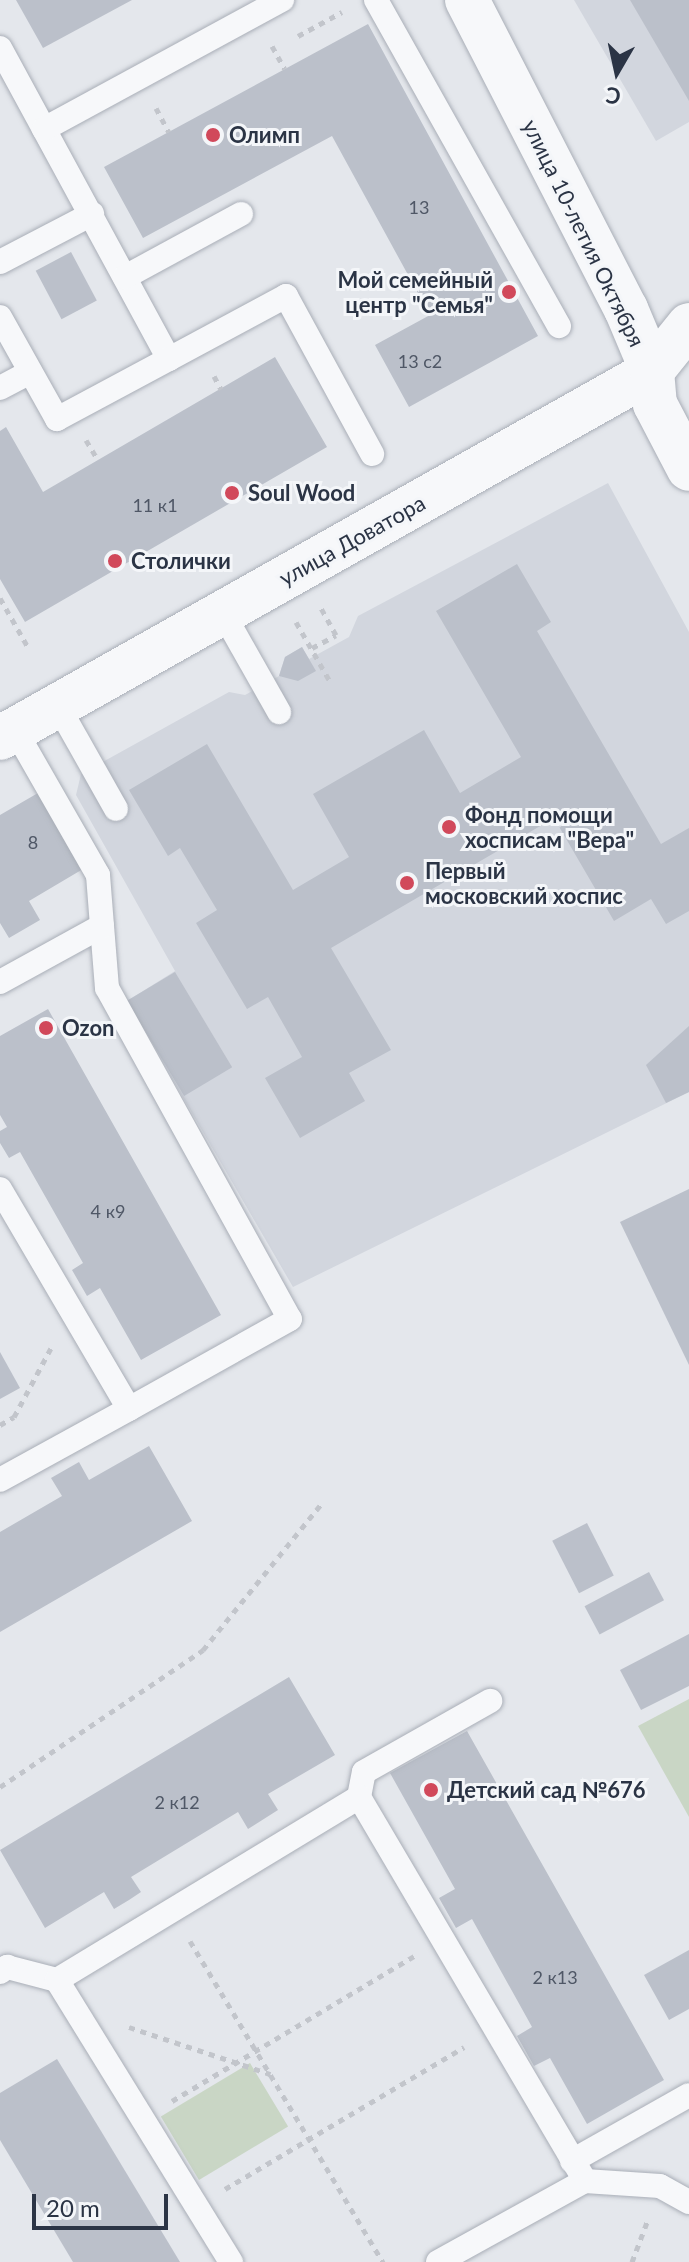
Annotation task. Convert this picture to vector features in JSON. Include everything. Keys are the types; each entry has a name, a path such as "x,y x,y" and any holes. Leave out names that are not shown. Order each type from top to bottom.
{"street":[{"name":"улица 10-летия Октября","path":"467,0 626,309 652,371 655,404 689,469"},
{"name":"улица Доватора","path":"8,734 652,371 689,325"}],"lane":[{"path":"44,129 282,0"},
{"path":"376,0 559,326"},
{"path":"0,48 169,359"},
{"path":"0,262 92,214"},
{"path":"125,277 241,214"},
{"path":"0,317 57,419 286,296 372,454"},
{"path":"0,388 30,372"},
{"path":"223,613 279,712"},
{"path":"58,706 116,809"},
{"path":"0,1480 290,1319 107,988 98,875 8,734"},
{"path":"0,982 102,926"},
{"path":"0,1189 129,1409"},
{"path":"490,1701 364,1772 359,1797 578,2171 660,2186 689,2202"},
{"path":"57,1980 359,1797"},
{"path":"0,1972 7,1967 57,1980 231,2262"},
{"path":"438,2262 689,2095"}],"path":[{"path":"311,648 336,635 316,601"},
{"path":"1,602 29,649"},
{"path":"306,638 331,683"},
{"path":"0,1425 14,1417 71,1312"},
{"path":"0,1787 203,1650 322,1503"},
{"path":"172,1911 383,2262"},
{"path":"142,2118 442,1939"},
{"path":"75,2009 270,2074"},
{"path":"197,2206 495,2028"}],"shaded area":[{"path":"574,0 689,0 689,122 656,141"},
{"name":"Первый московский хоспис","path":"608,483 689,632 689,1092 293,1287 127,1001 175,971 76,795 81,774 229,692 245,695 279,676 285,657 302,647 309,659 349,637 358,616"}],"green space":[{"path":"689,1699 689,1817 638,1726"},
{"path":"250,2063 288,2126 199,2180 161,2117"}],"building":[{"path":"16,0 132,0 43,48"},
{"path":"630,0 689,0 689,101"},
{"path":"368,24 538,336 409,407 375,345 430,315 332,136 143,238 104,167"},
{"path":"71,252 97,301 62,319 36,271"},
{"path":"275,357 327,447 25,622 0,579 0,431 6,427 43,492"},
{"path":"517,564 551,622 537,631 661,844 689,828 689,911 666,924 651,899 614,921 554,818 331,948 391,1050 349,1073 365,1101 300,1138 265,1078 302,1057 268,997 247,1009 196,923 217,910 180,848 168,856 129,790 207,744 293,890 349,857 313,794 424,730 460,793 521,757 436,611"},
{"path":"302,647 316,671 298,681 279,676 285,657"},
{"path":"38,793 83,869 29,901 40,920 9,938 0,923 0,815"},
{"path":"175,972 232,1067 184,1096 127,1001"},
{"path":"48,1009 221,1315 141,1360 100,1288 87,1296 72,1270 83,1263 20,1152 9,1158 0,1143 0,1131 7,1127 0,1115 0,1036"},
{"path":"689,1026 689,1092 666,1103 646,1065"},
{"path":"689,1189 689,1365 620,1222"},
{"path":"0,1352 20,1388 0,1399"},
{"path":"149,1446 192,1521 0,1632 0,1532 62,1496 51,1478 79,1462 89,1480"},
{"path":"587,1523 614,1576 579,1593 552,1541"},
{"path":"649,1572 664,1600 600,1635 585,1606"},
{"path":"689,1634 689,1686 641,1710 620,1670"},
{"path":"289,1677 335,1755 268,1794 278,1810 248,1829 238,1812 131,1877 141,1892 114,1909 104,1892 45,1928 0,1850"},
{"path":"467,1731 664,2080 587,2124 550,2058 534,2066 517,2036 532,2027 472,1919 456,1928 439,1898 455,1889 390,1773"},
{"path":"689,1950 689,2009 669,2020 644,1975"},
{"path":"57,2059 180,2262 73,2262 0,2140 0,2093"}],"place":[{"name":"Олимп","path":"213,135"},
{"name":"Мой семейный центр \"Семья\"","path":"509,292"},
{"name":"Soul Wood","path":"232,493"},
{"name":"Столички","path":"115,561"},
{"name":"Фонд помощи хосписам \"Вера\"","path":"449,827"},
{"name":"Первый московский хоспис","path":"407,883"},
{"name":"Ozon","path":"46,1028"},
{"name":"Детский сад №676","path":"431,1790"}]}
